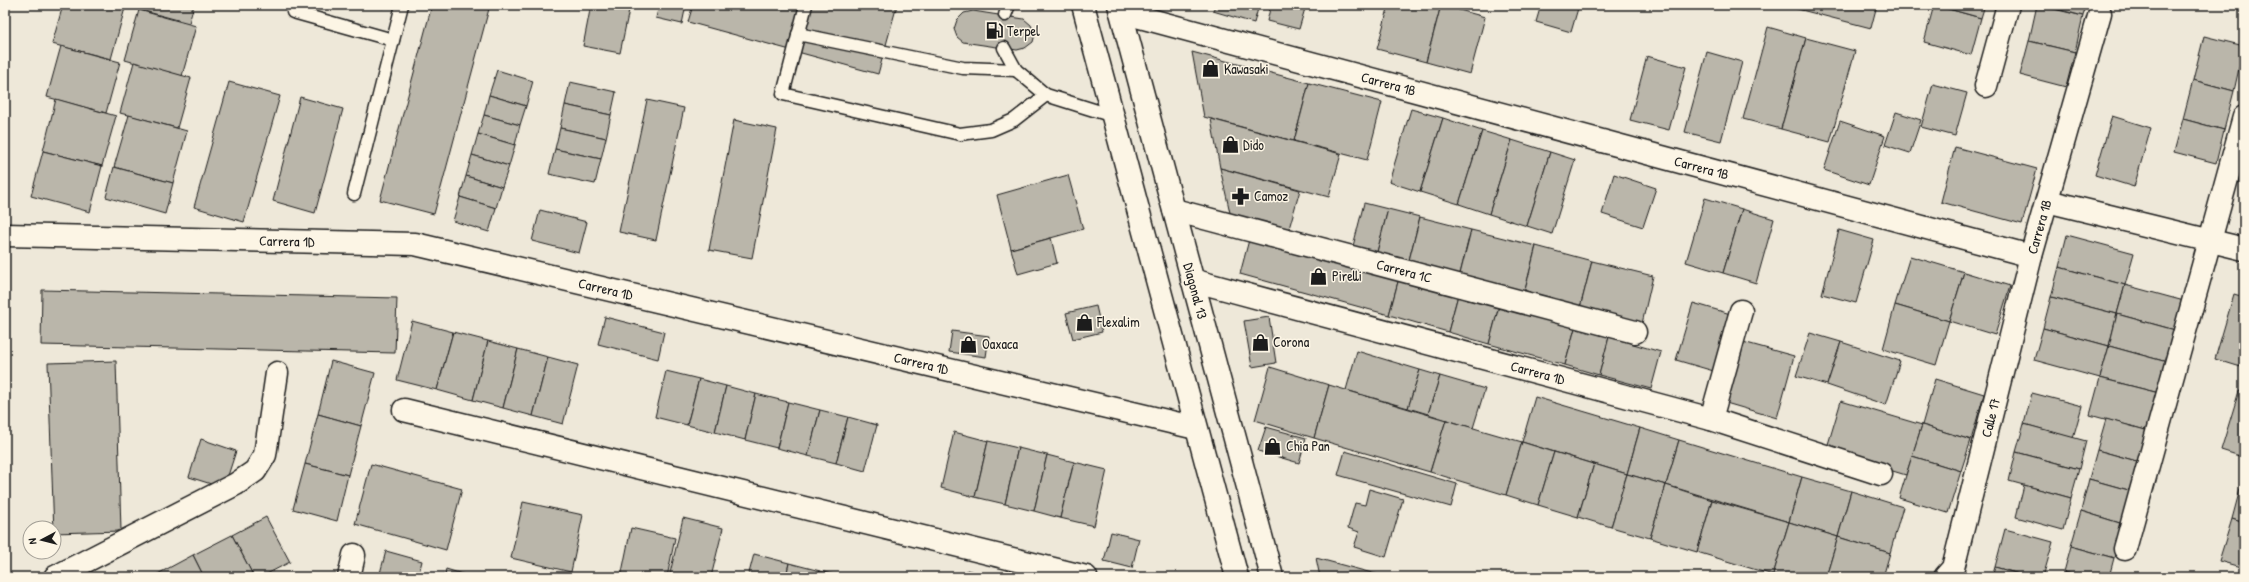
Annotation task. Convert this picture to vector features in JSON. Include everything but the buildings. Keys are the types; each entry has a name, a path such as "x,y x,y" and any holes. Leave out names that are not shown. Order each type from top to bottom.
{"street":[{"path":"1083,5 1237,577"},
{"path":"1986,86 2008,5"},
{"name":"Diagonal 13","path":"1120,9 1272,577"},
{"name":"Carrera 1B","path":"1120,9 2031,256 2047,201 2244,249"},
{"path":"2047,201 2100,13"},
{"path":"2125,549 2244,117"},
{"name":"Carrera 1C","path":"1174,210 1635,332"},
{"name":"Carrera 1D","path":"5,235 415,244 1196,428"},
{"name":"Calle 17","path":"1945,577 1952,568 2031,256"},
{"name":"Carrera 1D","path":"1192,280 1711,419 1881,474"},
{"path":"1711,419 1741,312"},
{"path":"55,577 236,484 255,470 265,455 277,373"},
{"path":"404,410 1086,577"},
{"path":"349,577 354,555"}],"lane":[{"path":"354,194 402,5"},
{"path":"806,5 783,94 960,134 991,130 1014,120 1046,95"},
{"path":"293,12 393,40"},
{"path":"798,34 963,68 1016,70"},
{"path":"1004,48 1016,70 1046,95 1113,116"}],"place":[{"name":"Terpel","path":"994,31"},
{"name":"Kawasaki","path":"1211,69"},
{"name":"Dido","path":"1230,145"},
{"name":"Camoz","path":"1241,196"},
{"name":"Pirelli","path":"1319,276"},
{"name":"Flexalim","path":"1084,322"},
{"name":"Corona","path":"1260,342"},
{"name":"Oaxaca","path":"969,344"},
{"name":"Chia Pan","path":"1273,446"}]}
